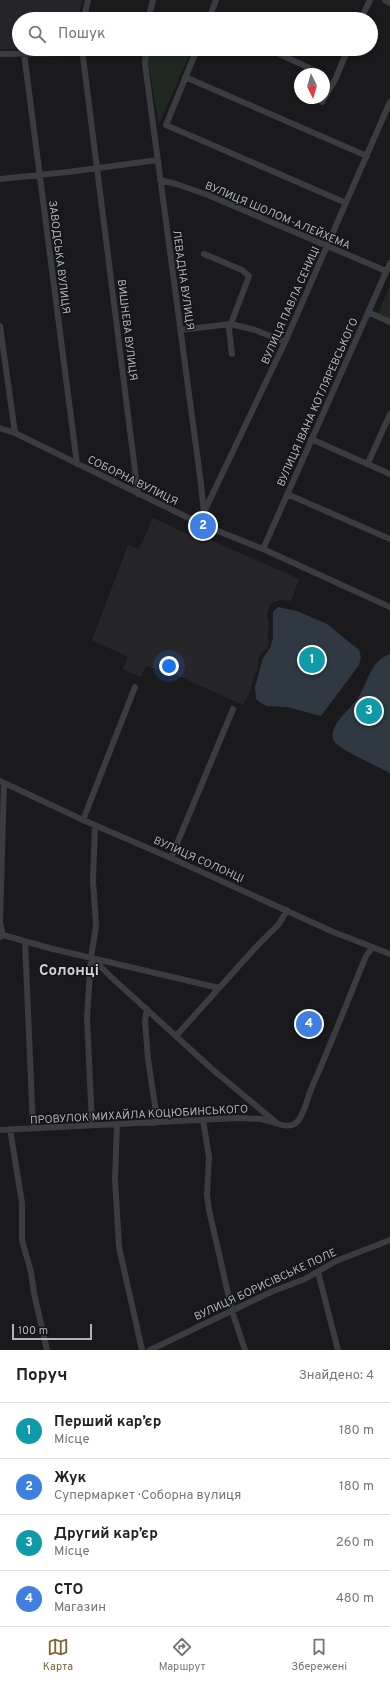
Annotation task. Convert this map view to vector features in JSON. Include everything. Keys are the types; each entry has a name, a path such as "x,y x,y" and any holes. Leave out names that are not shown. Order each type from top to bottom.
{"street":[{"path":"85,12 88,0"},
{"path":"150,12 153,0"},
{"path":"212,12 216,0"},
{"path":"364,12 370,0"},
{"path":"386,0 390,2"},
{"path":"0,54 12,54"},
{"name":"ЗАВОДСЬКА ВУЛИЦЯ","path":"24,56 77,464"},
{"name":"ВИШНЕВА ВУЛИЦЯ","path":"83,56 138,494"},
{"name":"ЛЕВАДНА ВУЛИЦЯ","path":"146,56 145,64 204,514"},
{"path":"166,125 194,56"},
{"path":"284,56 310,68"},
{"path":"330,88 345,56"},
{"path":"185,77 367,156"},
{"path":"330,78 335,80"},
{"name":"ВУЛИЦЯ ПАВЛА СЕНИЦІ","path":"204,514 327,247 390,102"},
{"path":"154,128 166,125 346,203"},
{"path":"0,179 98,169 158,160"},
{"name":"ВУЛИЦЯ ШОЛОМ-АЛЕЙХЕМА","path":"160,180 208,195 386,271"},
{"path":"204,254 242,270 249,276 229,333 232,354"},
{"name":"ВУЛИЦЯ ІВАНА КОТЛЯРЕВСЬКОГО","path":"263,549 390,262"},
{"path":"368,312 390,322"},
{"path":"180,330 231,324 255,330 284,342"},
{"path":"0,326 14,433"},
{"path":"368,463 390,414"},
{"name":"СОБОРНА ВУЛИЦЯ","path":"0,428 14,433 203,525 263,549 390,608"},
{"path":"311,439 390,474"},
{"path":"287,494 390,539"},
{"path":"203,525 204,514"},
{"path":"84,820 135,687"},
{"path":"171,858 234,709"},
{"path":"2,782 1,936 219,988"},
{"name":"ВУЛИЦЯ СОЛОНЦІ","path":"2,782 288,910 331,931 390,954"},
{"path":"92,1124 87,1022 91,957 96,926 93,881 96,825"},
{"path":"176,1036 279,924 288,910"},
{"path":"25,942 33,1128"},
{"path":"91,957 105,972 176,1036 278,1124 291,1125 298,1120 323,1066 332,1037 366,956 372,948"},
{"path":"147,1009 146,1022 148,1059 156,1112 155,1122"},
{"name":"ПРОВУЛОК МИХАЙЛА КОЦЮБИНСЬКОГО","path":"0,1130 92,1124 247,1118 278,1124"},
{"path":"203,1120 209,1157 207,1196 209,1210 232,1311 245,1350"},
{"path":"117,1124 115,1179 118,1238 142,1350"},
{"path":"10,1129 22,1203 22,1240 31,1272 34,1293 47,1350"},
{"name":"ВУЛИЦЯ БОРИСІВСЬКЕ ПОЛЕ","path":"150,1350 318,1272 342,1259 390,1240"},
{"path":"318,1272 338,1350"}],"shaded area":[{"path":"0,0 82,0 79,12 12,12 12,49 0,49"},
{"path":"147,56 189,56 159,124"},
{"path":"390,285 390,322 377,316"},
{"path":"153,518 204,542 211,540 299,579 291,601 280,600 270,604 267,614 269,626 267,636 269,640 267,648 259,656 257,672 254,675 250,692 243,705 179,676 146,666 141,677 123,669 128,657 92,640 128,545 139,549"},
{"path":"278,607 297,611 327,624 359,650 361,657 359,665 321,716 287,707 267,706 256,699 255,687 263,658 270,648 273,638 273,612"},
{"path":"390,654 390,773 344,749 334,741 332,735 338,721 359,696 373,668 383,658"}],"place":[{"name":"Жук","path":"203,526"},
{"name":"Перший кар’єр","path":"312,660"},
{"name":"Другий кар’єр","path":"369,711"},
{"name":"СТО","path":"309,1024"}],"district":[{"name":"Солонці","path":"69,970"}]}
